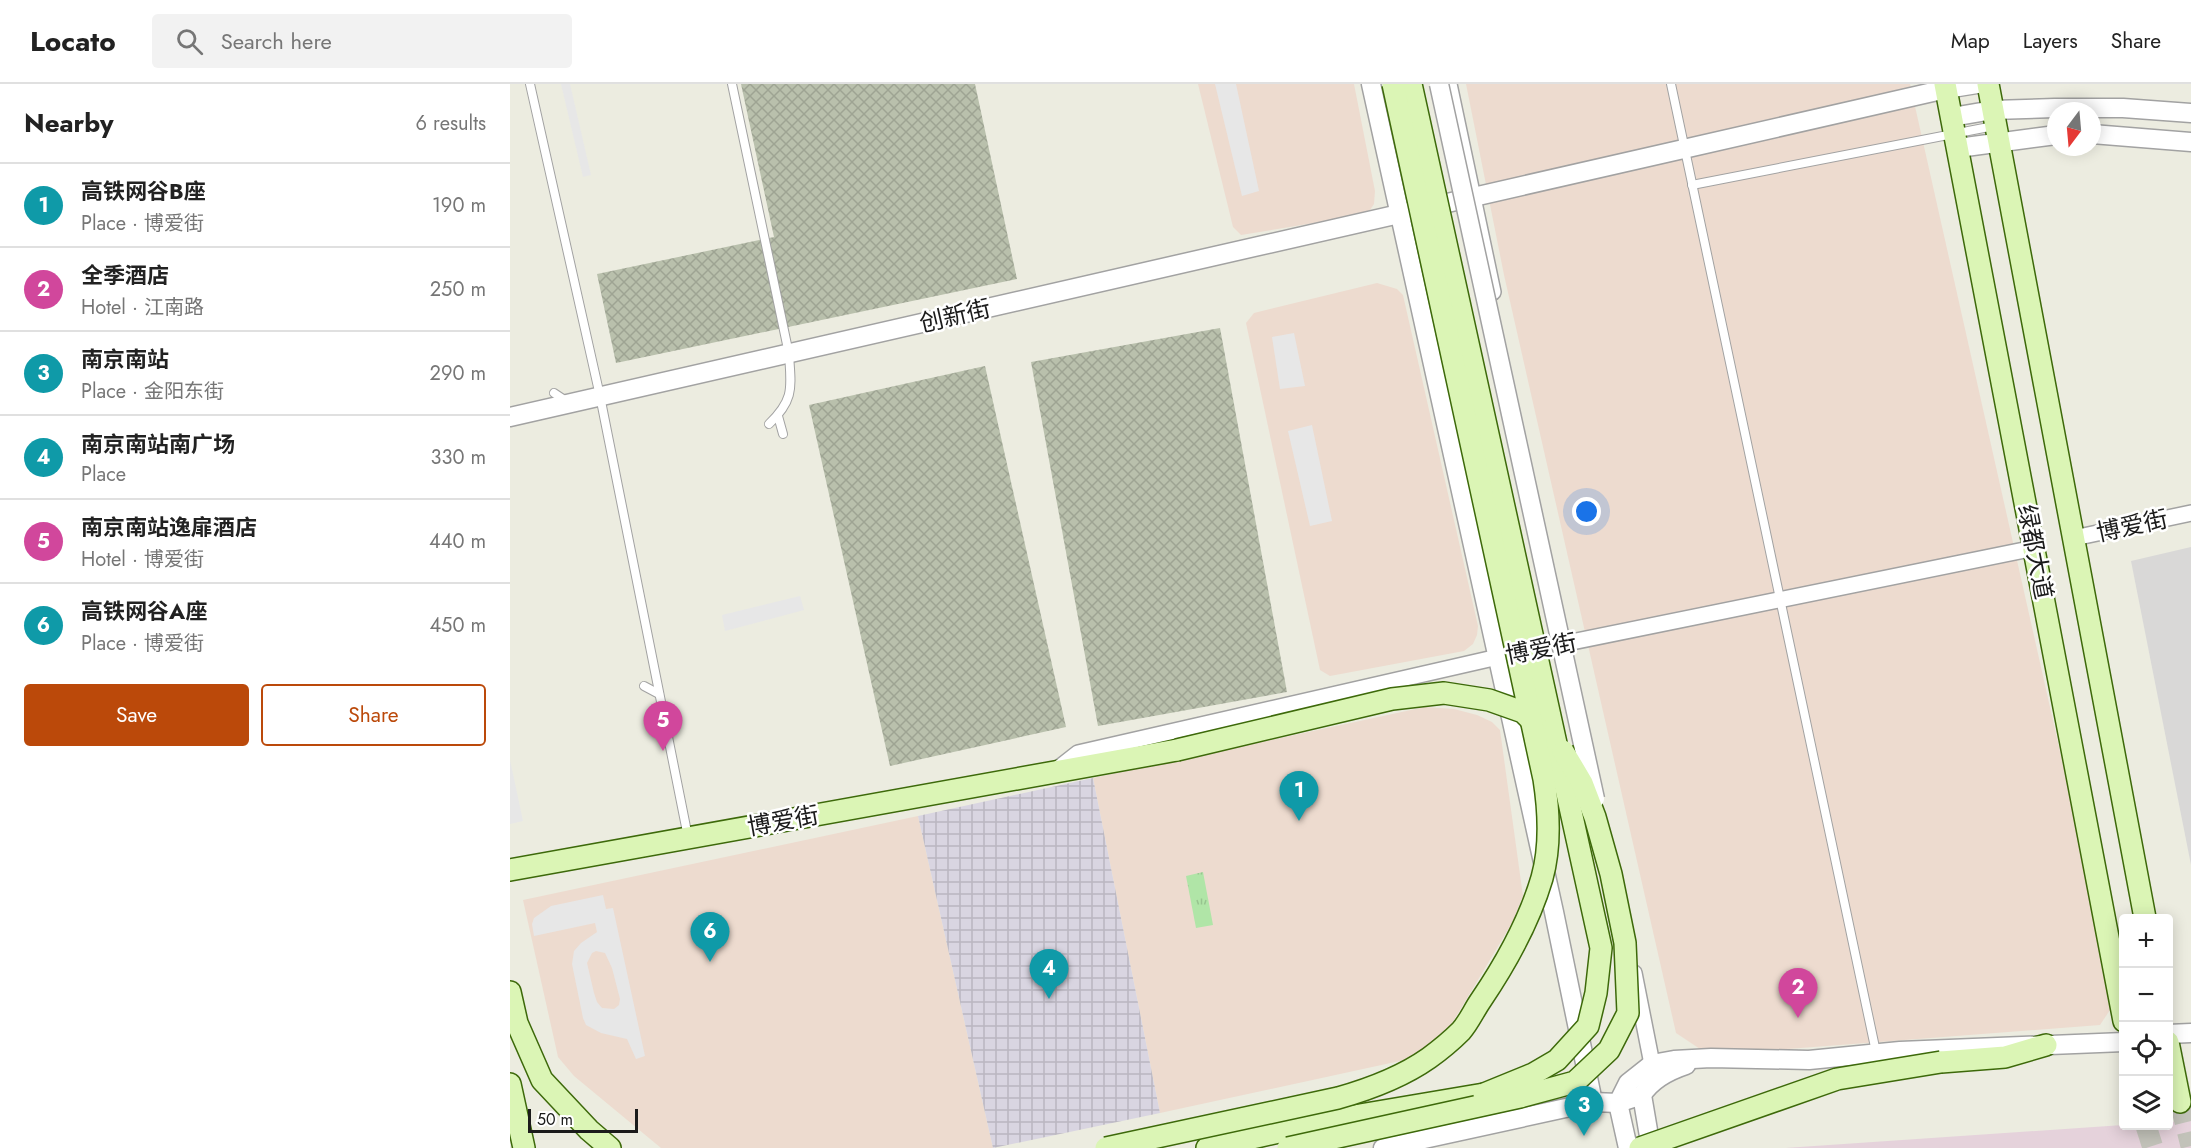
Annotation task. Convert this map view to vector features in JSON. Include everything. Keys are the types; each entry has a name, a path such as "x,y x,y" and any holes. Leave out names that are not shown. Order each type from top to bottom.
{"main road":[{"path":"1106,1148 1376,1088 1429,1058 1461,1030 1492,984 1512,950 1542,877 1547,846 1548,808 1544,779 1393,84"},
{"path":"1207,1148 1342,1118 1484,1094 1533,1074 1557,1060 1587,1026 1596,993 1600,948 1410,84"},
{"name":"绿都大道","path":"1988,84 2144,914"},
{"name":"绿都大道","path":"1946,86 2119,995"},
{"name":"博爱街","path":"510,870 1177,750 1392,699 1444,693 1489,700 1523,712 1565,753 1595,817 1611,874 1625,943 1628,1013 1609,1050 1575,1082 1520,1097 1288,1148"},
{"path":"510,992 517,1023 542,1080 589,1131 610,1148"},
{"path":"1640,1148 1837,1079 1941,1062 2005,1057 2046,1046"},
{"path":"2173,1064 2180,1102"},
{"path":"510,1084 524,1148"}],"street":[{"path":"1371,84 1554,912 1593,1102"},
{"path":"1440,84 1611,874"},
{"path":"1383,1148 1593,1102 1618,1103 1642,1095 1657,1070 1449,84"},
{"name":"创新街","path":"510,417 1400,215 1946,86 1977,84"},
{"path":"1955,133 2122,108 2191,113"},
{"path":"1955,133 1996,126 2047,134"},
{"path":"2101,135 2191,142"},
{"name":"博爱街","path":"2074,538 2191,513"},
{"name":"博爱街","path":"1055,771 1078,753 1498,657 2034,548"},
{"path":"2173,1034 2191,1033"},
{"path":"1628,1148 1618,1103 1628,1083 1674,1060 1711,1058 1809,1060 1876,1053 2119,1042"},
{"path":"1642,1095 1651,1148"}],"lane":[{"path":"530,84 600,396 688,838"},
{"path":"732,84 789,354 791,390 789,399 778,416 769,424"},
{"path":"1671,84 1876,1053"},
{"path":"1692,185 1955,133"},
{"path":"554,393 570,403"},
{"path":"778,416 783,434"},
{"path":"644,686 659,694"}],"shaded area":[{"path":"561,84 570,84 591,175 583,177"},
{"path":"741,84 975,84 1017,279 616,363 597,274 774,237"},
{"path":"1198,84 1354,84 1375,191 1374,204 1370,210 1362,215 1241,235 1233,227"},
{"path":"1215,84 1236,84 1259,191 1242,196"},
{"path":"1466,84 1910,84 2116,1001 2100,1025 1709,1055 1676,1033 1504,275"},
{"path":"1377,283 1397,289 1403,295 1478,626 1477,635 1473,644 1464,651 1330,676 1320,670 1246,323 1254,313"},
{"path":"1220,328 1287,692 1098,726 1031,362"},
{"path":"1294,333 1305,386 1280,389 1272,337"},
{"path":"985,366 1066,727 890,766 809,405"},
{"path":"1312,425 1332,521 1310,526 1288,431"},
{"path":"2191,547 2191,865 2131,561"},
{"path":"800,596 804,610 725,631 722,615"},
{"path":"1425,707 1454,709 1477,715 1492,722 1500,730 1523,896 1512,923 1451,1025 1429,1049 1409,1059 1160,1113 1093,778"},
{"path":"510,760 523,821 510,824"},
{"path":"1093,778 1160,1113 993,1148 918,816"},
{"path":"918,816 993,1148 661,1148 574,1076 558,1057 523,900"},
{"path":"603,895 606,909 613,908 645,1056 636,1059 627,1039 601,1033 586,1025 572,964 574,951 597,932 595,923 534,936 532,924 534,918 551,906","holes":["596,951 605,953 612,968 620,999 619,1005 614,1009 602,1008 597,1002 587,963 592,953"]},
{"path":"2191,1120 2191,1148 1785,1148 2119,1125 2119,1130 2173,1130 2173,1122"}],"green space":[{"path":"1203,872 1213,925 1196,928 1186,876"}],"tunnel":[{"path":"2180,1102 2191,1146"},
{"path":"2147,1130 2153,1148"}],"place":[{"name":"南京南站逸扉酒店","path":"663,751"},
{"name":"高铁网谷B座","path":"1299,821"},
{"name":"高铁网谷A座","path":"710,962"},
{"name":"南京南站南广场","path":"1049,999"},
{"name":"全季酒店","path":"1798,1018"},
{"name":"南京南站","path":"1584,1136"}]}
